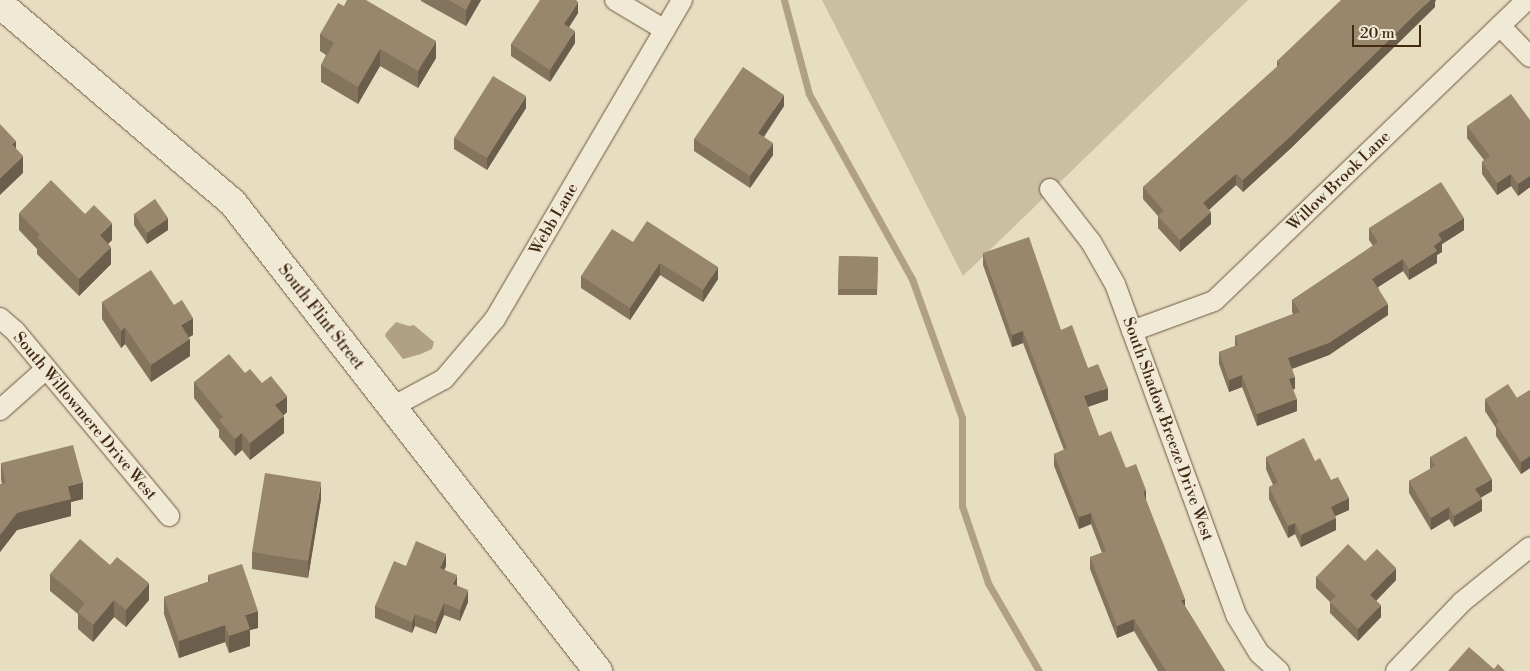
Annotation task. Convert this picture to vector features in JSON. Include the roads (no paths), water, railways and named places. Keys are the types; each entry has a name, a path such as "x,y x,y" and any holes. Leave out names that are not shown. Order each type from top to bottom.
{"main road":[{"name":"South Flint Street","path":"0,4 232,203 598,671"}],"street":[{"path":"615,0 665,30"},
{"name":"Webb Lane","path":"392,407 444,379 496,319 682,0"},
{"name":"Willow Brook Lane","path":"1132,331 1214,301 1527,0"},
{"path":"1500,26 1530,58"},
{"name":"South Shadow Breeze Drive West","path":"1050,189 1091,242 1115,284 1236,615 1259,653 1279,671"},
{"name":"South Willowmere Drive West","path":"0,318 15,331 169,516"},
{"path":"0,410 46,369"},
{"path":"1396,671 1462,602 1530,547"}],"waterway":[{"path":"784,0 809,94 912,279 962,418 962,506 988,583 1039,671"}]}
